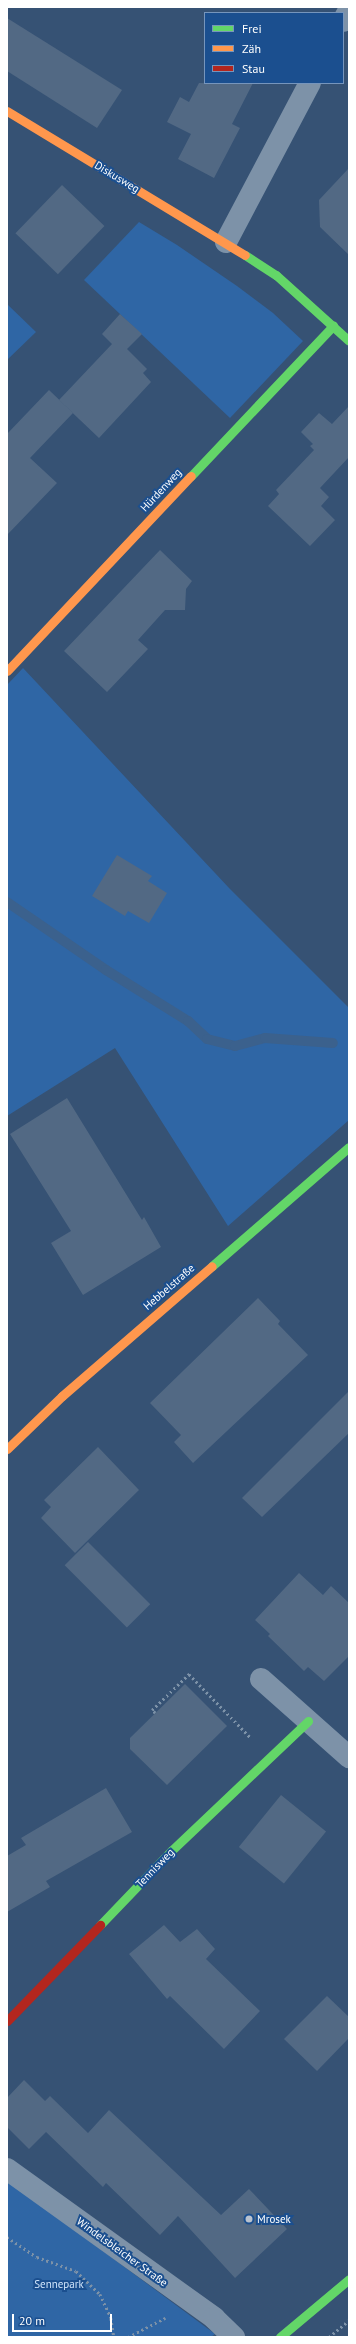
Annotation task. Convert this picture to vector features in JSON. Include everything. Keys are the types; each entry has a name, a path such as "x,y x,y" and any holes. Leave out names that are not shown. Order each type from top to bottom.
{"street":[{"path":"344,19 349,10"},
{"path":"226,242 309,84"},
{"name":"Diskusweg","path":"7,111 226,242 276,275 349,340"},
{"name":"Hürdenweg","path":"7,671 333,326"},
{"name":"Hebbelstraße","path":"7,1449 62,1396 349,1147"},
{"path":"261,1679 349,1757"},
{"name":"Tennisweg","path":"7,2021 171,1851 308,1721"},
{"name":"Windelsbleicher Straße","path":"7,2169 214,2318 234,2337"},
{"path":"280,2337 349,2279"}],"path":[{"path":"155,1713 152,1710 188,1674 270,1757"},
{"path":"7,2237 37,2257 76,2271 100,2294 111,2318 114,2337"},
{"path":"128,2337 194,2304"},
{"path":"329,2337 349,2320"}],"green space":[{"path":"139,222 177,245 237,286 273,313 303,341 230,418 84,280"},
{"path":"7,304 36,332 7,360"},
{"path":"23,668 230,889 349,1008 349,1120 228,1226 115,1048 7,1116 7,685"},
{"name":"Sennepark","path":"7,2180 215,2334 211,2337 7,2337"}],"building":[{"path":"7,18 122,90 97,128 7,71"},
{"path":"199,83 252,84 232,124 240,128 214,178 178,159 191,134 167,122 180,97 189,102"},
{"path":"349,168 349,255 320,227 319,200"},
{"path":"62,185 104,226 58,274 15,233"},
{"path":"120,314 142,334 127,349 147,369 143,373 151,382 99,438 59,400 112,344 102,334"},
{"path":"49,390 73,413 30,458 57,483 7,535 7,434"},
{"path":"349,406 349,457 320,488 329,497 321,506 335,520 310,546 268,506 279,494 276,490 314,450 310,446 313,444 301,432 319,413 332,424"},
{"path":"160,550 192,581 186,589 185,610 165,610 138,640 148,649 107,692 64,651"},
{"path":"117,855 152,876 148,881 167,893 149,923 128,911 125,916 92,896"},
{"path":"67,1098 142,1220 144,1217 161,1247 83,1295 51,1243 71,1231 10,1134"},
{"path":"258,1298 280,1321 278,1324 308,1355 193,1463 174,1442 181,1435 150,1403"},
{"path":"349,1391 349,1433 262,1517 242,1498"},
{"path":"98,1447 139,1490 75,1553 41,1518 51,1507 44,1500"},
{"path":"88,1542 150,1604 127,1628 65,1565"},
{"path":"299,1573 323,1595 331,1586 349,1603 349,1656 324,1681 308,1667 304,1671 268,1636 270,1634 255,1620"},
{"path":"185,1684 227,1726 167,1785 130,1749 130,1738"},
{"path":"106,1788 132,1832 46,1881 50,1887 7,1912 7,1856 26,1845 21,1838"},
{"path":"281,1795 326,1832 284,1884 239,1847"},
{"path":"164,1925 180,1942 197,1929 215,1949 206,1959 260,2011 224,2049 170,1996 167,1999 129,1954"},
{"path":"327,1996 349,2017 349,2038 317,2071 284,2039"},
{"path":"24,2080 45,2101 50,2096 88,2133 109,2110 221,2215 249,2189 287,2229 235,2278 178,2216 160,2235 106,2183 103,2187 46,2132 29,2149 7,2127 7,2098"}],"waterway":[{"path":"7,902 106,970 188,1021 207,1039 235,1046 265,1038 333,1043"}],"traffic: fast":[{"path":"245,255 276,275 349,341"},
{"path":"191,476 333,326"},
{"path":"212,1266 349,1147"},
{"path":"100,1925 171,1851 308,1721"},
{"path":"280,2337 349,2279"}],"traffic: slow":[{"path":"7,111 245,255"},
{"path":"7,671 191,476"},
{"path":"7,1449 62,1396 212,1266"}],"traffic: jam":[{"path":"7,2021 100,1925"}],"place":[{"name":"Mrosek","path":"249,2219"}]}
